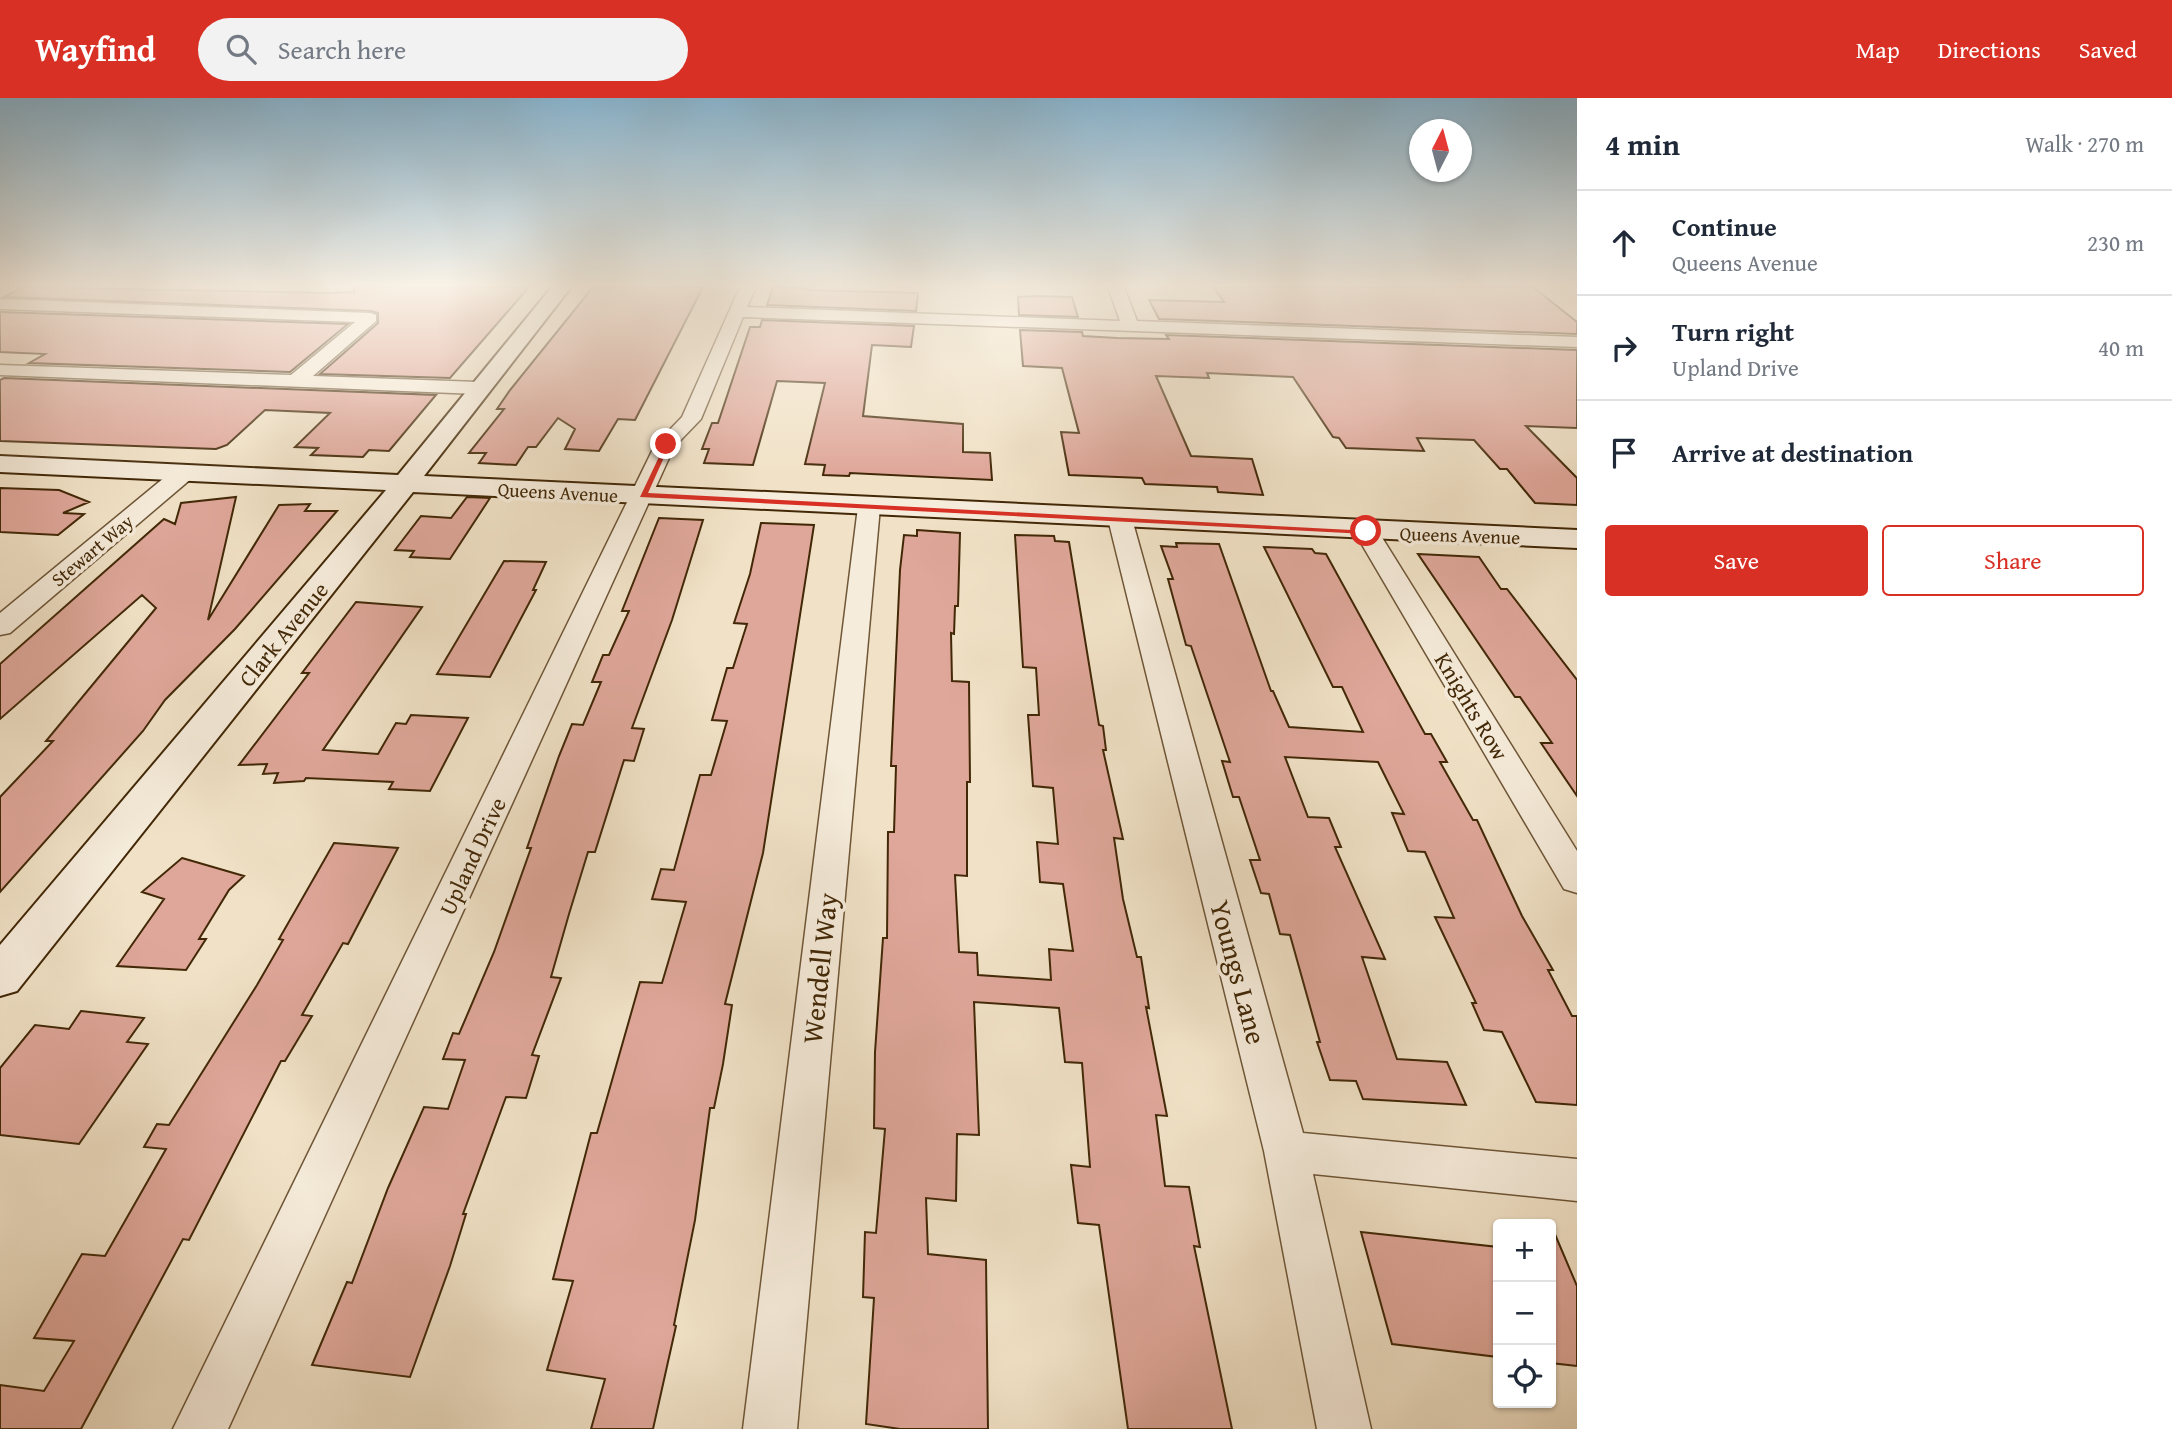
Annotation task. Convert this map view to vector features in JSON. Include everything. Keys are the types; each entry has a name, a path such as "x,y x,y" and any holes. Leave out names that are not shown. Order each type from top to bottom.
{"main road":[{"name":"Clark Avenue","path":"0,978 405,485 510,349"},
{"name":"Queens Avenue","path":"0,464 1577,540"}],"street":[{"path":"296,381 333,349"},
{"name":"Upland Drive","path":"200,1429 665,445 691,419 721,349"},
{"path":"0,370 478,388"},
{"name":"Stewart Way","path":"0,626 184,473"},
{"name":"Wendell Way","path":"770,1429 869,507"},
{"name":"Youngs Lane","path":"1120,519 1286,1151 1344,1429"},
{"name":"Knights Row","path":"1366,531 1577,880"},
{"path":"1286,1151 1577,1180"}],"building":[{"path":"0,349 318,349 290,372 29,363 45,354 0,352"},
{"path":"348,349 475,349 450,378 320,374"},
{"path":"543,349 671,349 635,420 618,419 599,451 565,449 575,429 558,418 536,447 528,447 516,465 479,463 486,453 469,453 504,409 497,409"},
{"path":"743,349 871,349 863,416 963,424 963,452 990,453 992,480 850,473 849,476 823,475 825,465 805,464 825,383 777,381 753,465 704,463 709,449 702,449 712,423 718,423"},
{"path":"1022,349 1577,350 1577,428 1526,426 1577,478 1577,505 1535,503 1507,469 1500,469 1474,440 1417,438 1424,451 1346,448 1339,438 1333,437 1293,377 1207,373 1209,378 1156,376 1191,456 1252,459 1263,495 1218,492 1217,487 1145,484 1142,478 1069,475 1061,432 1079,433 1062,368 1023,366"},
{"path":"4,378 436,395 389,451 369,450 363,457 311,455 318,448 295,447 330,413 265,410 227,445 216,449 0,441 0,380"},
{"path":"0,488 59,490 89,502 63,513 84,514 58,535 0,532"},
{"path":"236,497 208,620 279,505 310,504 305,511 337,511 235,629 165,700 143,731 0,892 0,797 53,741 46,741 156,608 142,595 0,719 0,664 164,519 175,524 181,503"},
{"path":"467,497 490,498 450,559 410,557 414,551 395,550 421,516 451,518"},
{"path":"659,518 703,520 672,620 632,728 644,729 634,761 624,760 595,852 588,852 569,914 551,977 561,978 532,1055 539,1056 526,1098 506,1097 463,1214 466,1214 450,1266 410,1377 312,1365 347,1282 352,1283 388,1188 424,1107 448,1109 465,1060 443,1059 453,1033 459,1034 494,952 531,848 527,848 559,756 572,724 583,725 601,682 592,682 603,655 609,655 629,611 622,611"},
{"path":"761,523 814,525 763,853 725,1004 732,1005 714,1108 710,1108 695,1220 674,1325 676,1326 653,1429 591,1429 605,1379 547,1370 573,1281 553,1279 591,1133 597,1133 640,982 662,983 686,902 652,899 661,869 674,870 700,775 711,775 727,721 712,720 727,668 733,668 747,624 734,623 750,574"},
{"path":"917,530 960,533 958,606 955,606 954,634 951,633 952,681 969,682 970,782 967,782 967,876 955,875 959,952 977,953 978,975 1051,980 1049,949 1073,951 1063,884 1040,882 1037,842 1058,844 1053,788 1033,786 1028,715 1039,715 1036,668 1023,667 1015,535 1054,536 1055,541 1069,542 1099,725 1103,726 1106,750 1103,750 1123,839 1114,838 1123,899 1137,957 1141,957 1149,1008 1146,1007 1167,1116 1156,1115 1165,1186 1189,1187 1200,1247 1194,1246 1232,1429 1128,1429 1099,1225 1078,1223 1071,1165 1090,1167 1082,1063 1065,1062 1059,1008 974,1002 979,1135 957,1134 956,1201 926,1198 928,1254 986,1260 988,1429 900,1429 866,1424 874,1298 863,1297 865,1232 876,1233 885,1129 874,1128 875,1052 883,938 887,938 888,832 894,832 896,766 891,766 900,570 904,535 917,536"},
{"path":"1176,543 1219,544 1271,691 1289,727 1363,732 1342,687 1333,687 1264,547 1312,549 1315,553 1326,554 1425,734 1431,734 1447,762 1440,762 1473,820 1477,820 1522,916 1553,970 1548,970 1572,1016 1577,1016 1577,1105 1536,1102 1502,1032 1484,1030 1472,1003 1476,1003 1435,917 1454,918 1425,852 1408,851 1392,813 1404,814 1378,762 1285,757 1308,817 1329,818 1341,847 1335,847 1385,959 1362,957 1397,1059 1447,1062 1466,1105 1363,1099 1356,1081 1330,1080 1317,1042 1320,1042 1290,935 1280,934 1269,894 1261,893 1250,860 1260,860 1239,797 1233,797 1222,761 1230,762 1191,646 1186,645 1168,579 1173,579 1161,546 1177,547"},
{"path":"1418,554 1479,557 1501,589 1507,589 1577,680 1577,796 1541,743 1552,743 1520,697 1515,697"},
{"path":"504,561 546,562 533,590 536,590 490,677 437,674"},
{"path":"356,602 422,607 323,750 378,754 396,723 406,724 411,715 468,718 430,791 389,789 393,782 306,778 304,781 274,783 278,773 263,774 267,764 239,765 309,673 302,673"},
{"path":"334,843 398,848 348,944 343,943 302,1015 312,1016 285,1061 281,1061 189,1240 183,1239 81,1429 0,1429 0,1385 44,1391 74,1341 34,1338 82,1254 105,1256 166,1149 144,1147 157,1124 169,1125 257,985 283,940 279,939"},
{"path":"182,858 244,876 229,890 199,939 206,939 186,970 117,966 164,899 142,892"},
{"path":"81,1011 144,1018 127,1042 148,1044 79,1144 0,1135 0,1068 35,1025 69,1029"},
{"path":"1361,1232 1493,1246 1493,1356 1392,1344"},
{"path":"1556,1237 1577,1286 1577,1366 1556,1364"}],"route":[{"path":"666,444 643,496 1366,531"}]}
